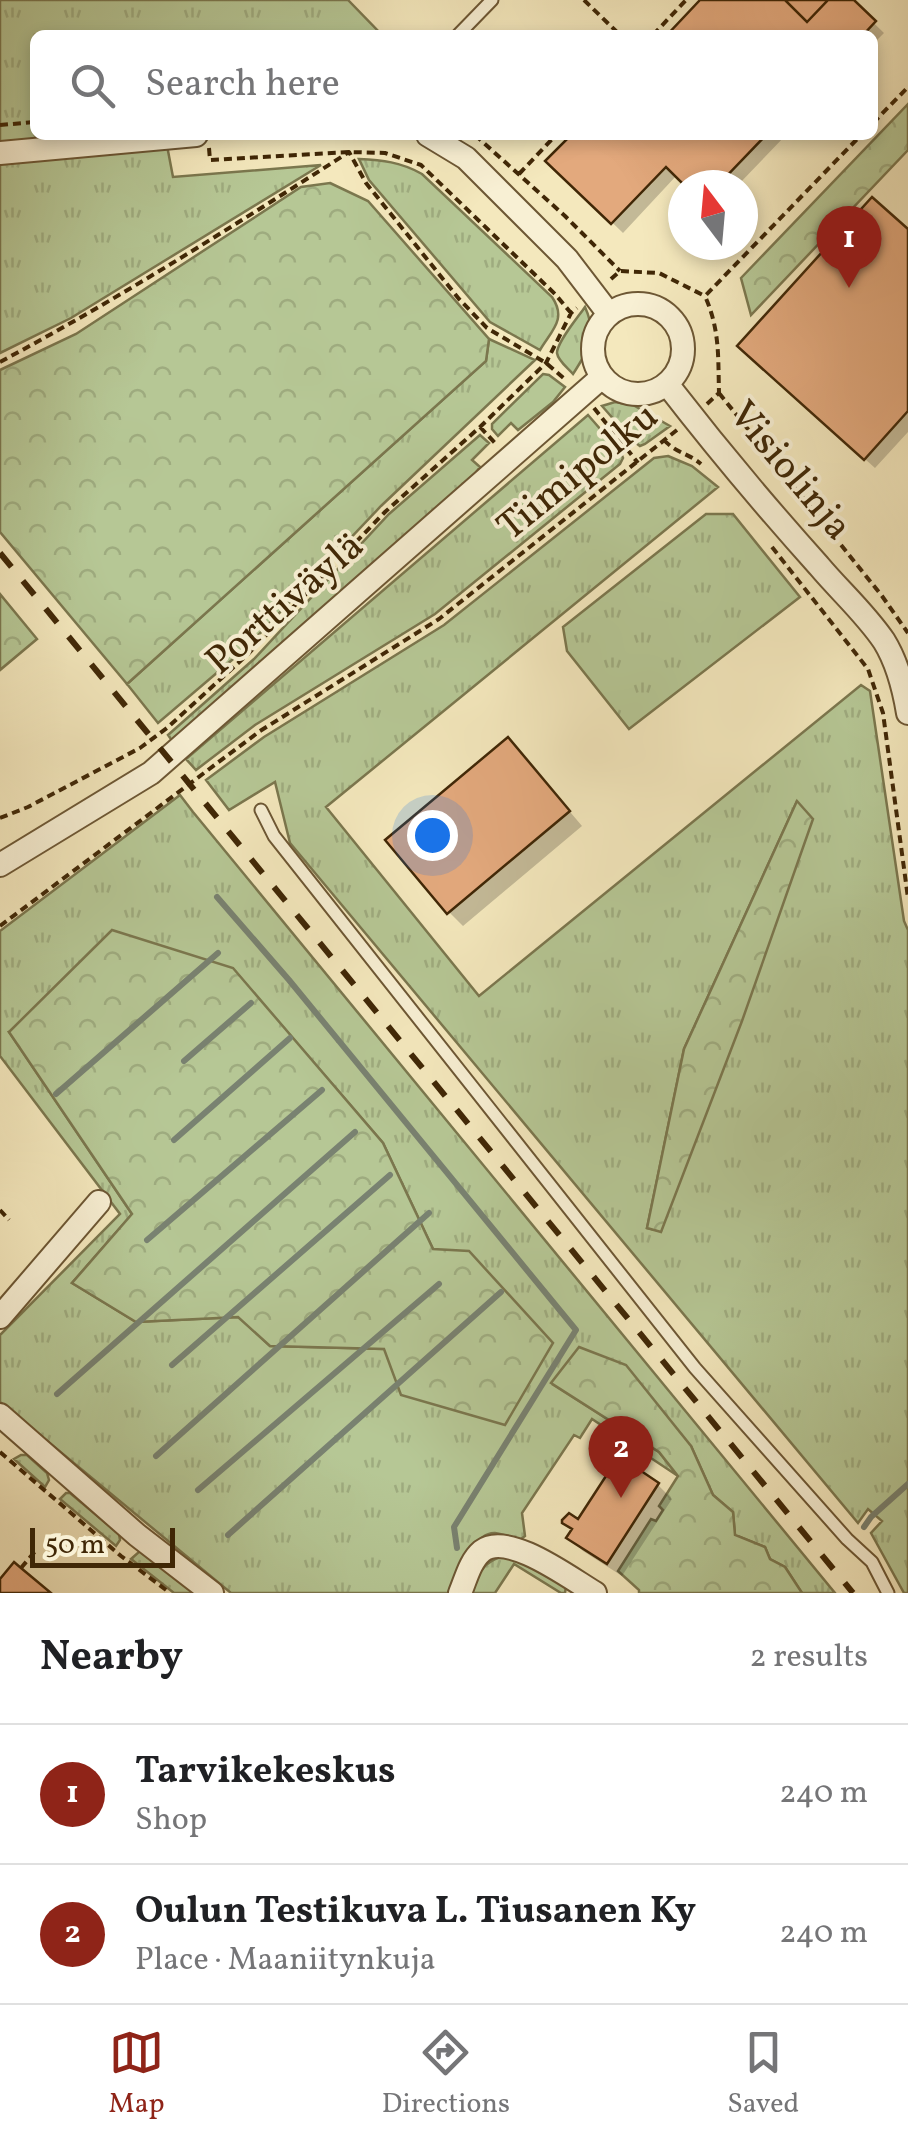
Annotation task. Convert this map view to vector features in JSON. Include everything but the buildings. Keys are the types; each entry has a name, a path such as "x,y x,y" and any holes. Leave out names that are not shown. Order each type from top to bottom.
{"street":[{"path":"0,153 142,140"},
{"path":"436,140 466,158 567,259 609,314"},
{"path":"642,304 664,312 672,320 683,353 667,384 645,394 633,394 622,392 602,378 592,344 609,314 618,308 642,304"},
{"name":"Porttiväylä","path":"0,864 151,773 602,378"},
{"name":"Visiolinja","path":"667,384 884,642 904,640 908,713"},
{"path":"0,1316 99,1202"},
{"path":"0,1415 137,1535 212,1593"},
{"path":"460,1593 477,1556 485,1549 501,1546 525,1552 596,1593"}],"lane":[{"path":"463,30 492,0"},
{"path":"261,810 274,836 694,1368 872,1562 888,1593"}],"path":[{"path":"584,0 615,30"},
{"path":"658,30 686,0"},
{"path":"878,117 908,86"},
{"path":"0,125 30,122"},
{"path":"208,140 210,160 349,152 385,153 421,165 556,294 570,313"},
{"path":"481,140 620,271 660,273 705,296 718,342 719,393 882,596 904,640"},
{"path":"519,174 551,140"},
{"path":"705,296 856,140"},
{"path":"0,362 90,313 349,152"},
{"path":"349,152 366,183 460,300 487,328 546,362"},
{"path":"0,818 140,748 167,728 248,654 385,512 546,362 570,313 620,271"},
{"name":"Tiimipolku","path":"0,926 260,730 439,619 719,393"},
{"path":"480,427 496,444"},
{"path":"664,440 704,466"},
{"path":"763,535 868,670 883,713 908,898"},
{"path":"0,1210 9,1220"},
{"path":"0,1452 170,1593"},
{"path":"21,1568 37,1550"}],"green space":[{"path":"0,0 348,0 377,30 30,30 30,140 166,140 173,177 321,165 71,318 0,353"},
{"path":"908,104 908,150 751,315 741,278 873,140 878,140 878,135"},
{"path":"359,159 391,162 422,174 552,297 558,318 540,350 490,322 369,180"},
{"path":"330,183 368,201 489,339 486,361 127,684 0,532 0,370 76,334 301,187"},
{"path":"585,307 591,326 590,342 573,374 557,353"},
{"path":"489,339 535,360 381,506 246,648 158,723 127,684 486,361"},
{"path":"543,374 565,387 518,430 511,423 498,436 492,424"},
{"path":"615,402 633,405 670,426 640,446 602,406"},
{"path":"588,415 621,453 620,464 435,614 255,725 196,770 186,759"},
{"path":"480,435 489,443 472,460 480,467 454,502 173,742 168,735 254,659 389,514"},
{"path":"668,456 692,466 718,487 326,807 479,996 861,685 870,691 908,930 908,1593 904,1593 871,1533 882,1521 868,1509 858,1523 290,843 275,782 229,810 206,780 264,737 444,625 654,458","holes":["797,801 661,1231 647,1228 684,1049"]},
{"path":"706,514 733,514 800,597 629,729 567,651 563,627"},
{"path":"0,594 37,639 0,670"},
{"path":"180,795 835,1593 802,1593 785,1567 770,1559 765,1547 735,1535 733,1512 713,1495 691,1446 552,1384 659,1452 678,1476 592,1419 580,1438 574,1435 522,1513 525,1536 520,1540 495,1533 480,1540 468,1556 453,1593 231,1593 0,1402 0,1335 120,1214 0,1056 0,931","holes":["233,969 383,1143 433,1249 384,1349 270,1346 239,1317 136,1322 72,1283 132,1214 9,1032"]},
{"path":"797,801 813,819 742,1021 661,1232 647,1228 684,1049"},
{"path":"112,930 233,968 383,1143 433,1249 469,1251 553,1343 505,1425 401,1395 384,1349 270,1346 238,1317 136,1322 72,1283 132,1214 9,1032"},
{"path":"579,1347 626,1365 691,1446 713,1495 733,1512 735,1535 765,1547 770,1559 785,1567 802,1593 639,1593 618,1571 651,1519 656,1521 663,1510 659,1506 678,1476 659,1452 551,1383"},
{"path":"27,1455 47,1473 45,1487 14,1459"},
{"path":"66,1493 119,1534 116,1546 60,1499"},
{"path":"140,1551 195,1593 174,1593 131,1559"},
{"path":"501,1557 518,1560 566,1586 565,1593 514,1564 495,1593 469,1593 485,1566"}],"waterway":[{"path":"217,897 576,1330 454,1527 457,1548"},
{"path":"56,1094 218,953"},
{"path":"184,1061 251,1003"},
{"path":"174,1140 290,1038"},
{"path":"147,1240 322,1090"},
{"path":"57,1394 355,1132"},
{"path":"172,1365 390,1175"},
{"path":"156,1456 429,1213"},
{"path":"198,1490 439,1284"},
{"path":"228,1535 501,1292"},
{"path":"864,1527 908,1484"}],"railway":[{"path":"0,553 853,1593"}],"place":[{"name":"Tarvikekeskus","path":"849,288"},
{"name":"Oulun Testikuva L. Tiusanen Ky","path":"621,1498"}]}
